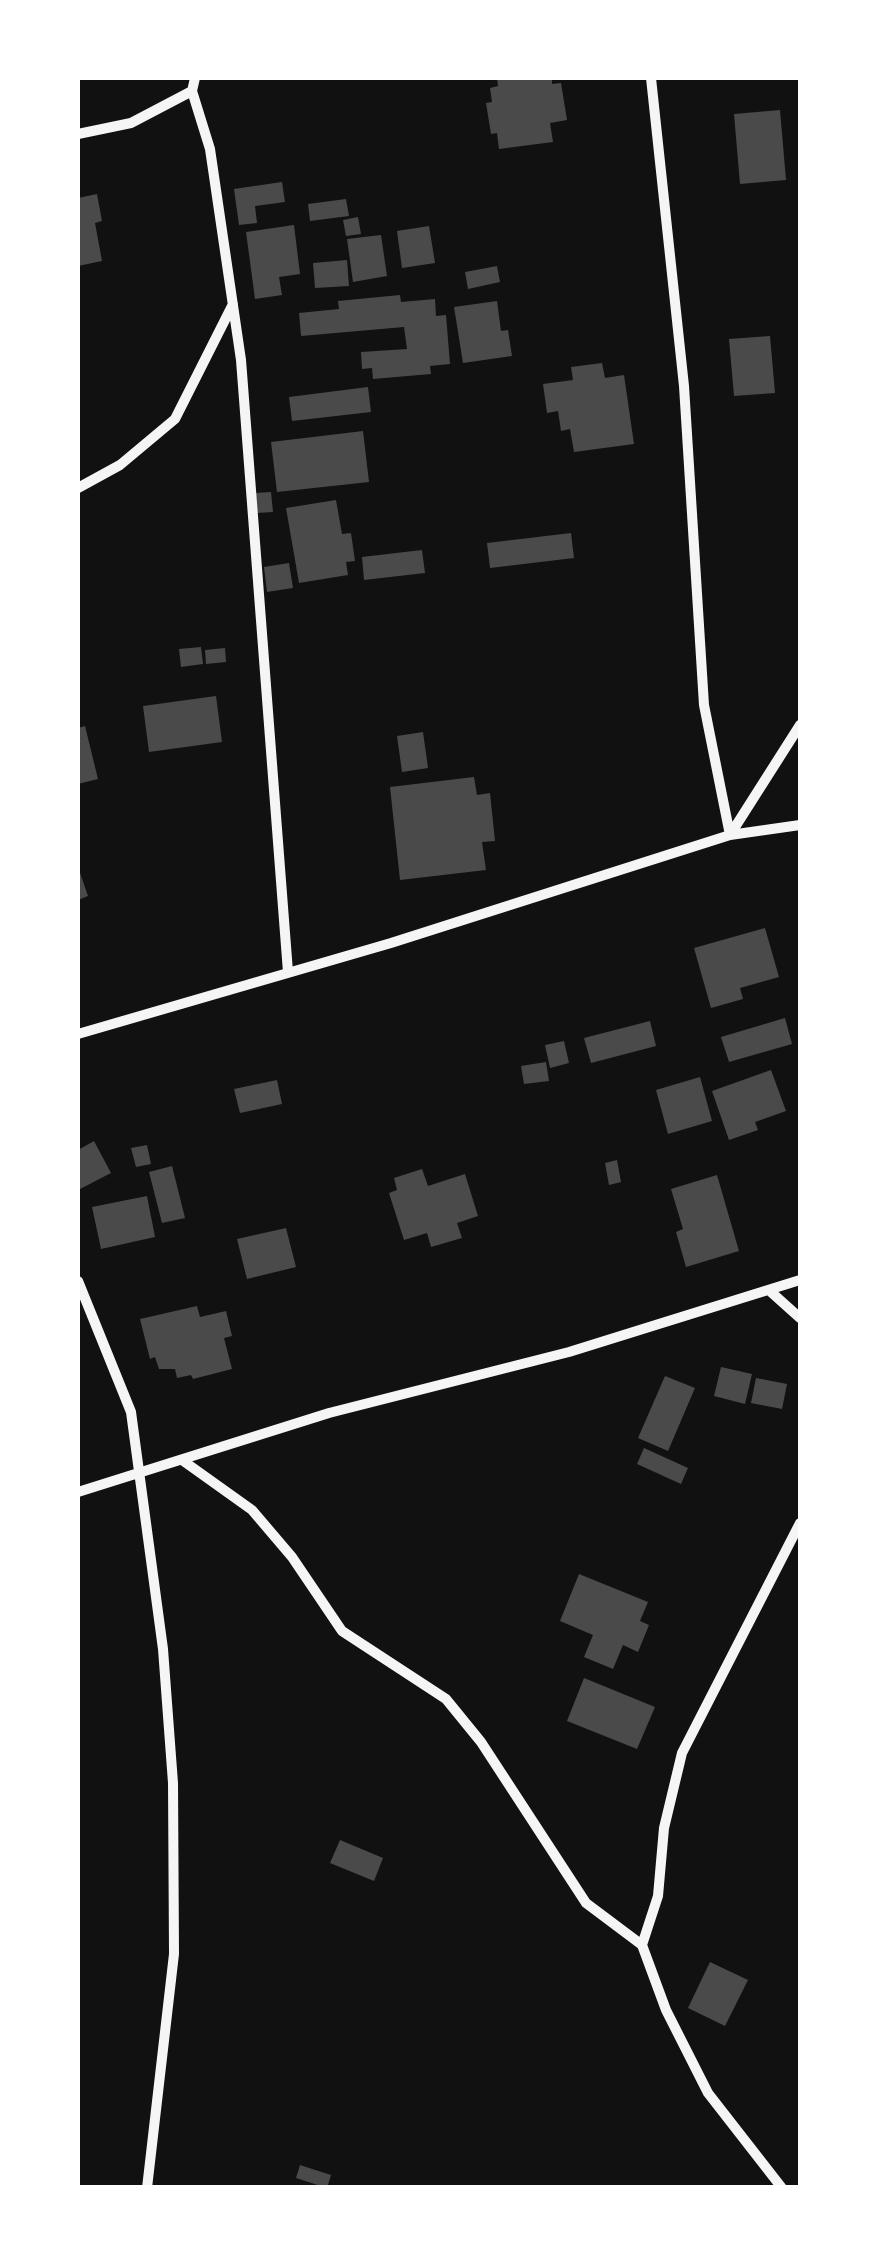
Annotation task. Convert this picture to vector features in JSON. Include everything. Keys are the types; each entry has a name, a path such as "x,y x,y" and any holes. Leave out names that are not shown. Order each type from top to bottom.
{"street":[{"path":"195,78 192,91 210,149 234,302 288,972"},
{"path":"652,78 684,386 704,705 730,836"},
{"path":"78,134 130,122 192,91"},
{"path":"78,488 120,465 175,419 234,302"},
{"path":"730,836 800,724"},
{"path":"78,1034 730,836 800,826"},
{"path":"78,1492 330,1413 569,1352 800,1280"},
{"path":"78,1281 131,1412 163,1648 173,1782 174,1954 147,2188"},
{"path":"771,1292 800,1318"},
{"path":"182,1460 252,1510 292,1557 342,1631 446,1698 481,1742 586,1903 642,1946 666,2010 708,2093 782,2188"},
{"path":"642,1946 658,1896 664,1828 682,1753 800,1523"}],"building":[{"path":"497,78 552,78 552,84 561,83 567,120 550,123 553,142 499,149 497,133 491,134 486,103 492,102 490,88 498,86"},
{"path":"780,110 786,180 740,184 734,114"},
{"path":"282,182 285,202 255,206 257,223 239,225 234,189"},
{"path":"97,194 102,221 95,223 102,261 78,266 78,198"},
{"path":"346,199 349,216 310,221 308,204"},
{"path":"358,217 361,234 346,236 343,220"},
{"path":"294,225 300,274 279,277 282,295 255,299 246,232"},
{"path":"429,226 435,263 402,268 397,231"},
{"path":"381,235 387,276 353,282 347,239"},
{"path":"347,260 349,286 315,288 313,263"},
{"path":"497,266 500,282 468,289 465,272"},
{"path":"400,295 401,302 435,299 436,316 446,315 450,364 430,366 431,374 373,379 372,368 362,369 361,352 407,349 404,327 301,336 299,313 339,309 338,301"},
{"path":"497,301 501,331 508,330 512,356 463,363 454,307"},
{"path":"770,336 775,393 734,396 729,339"},
{"path":"602,363 605,378 624,375 634,444 574,452 570,429 561,431 558,411 547,413 543,384 573,380 571,367"},
{"path":"368,387 371,412 292,421 289,397"},
{"path":"363,431 369,482 277,492 271,442"},
{"path":"271,492 273,512 257,513 255,493"},
{"path":"336,500 342,534 351,533 355,561 346,562 348,575 299,583 286,508"},
{"path":"571,533 574,558 490,568 487,543"},
{"path":"422,550 425,573 364,580 362,557"},
{"path":"289,563 293,588 267,592 264,567"},
{"path":"201,647 203,664 181,667 179,649"},
{"path":"225,648 226,662 206,664 205,650"},
{"path":"216,696 222,742 149,752 143,706"},
{"path":"85,726 98,779 78,784 78,728"},
{"path":"423,732 428,768 402,772 397,736"},
{"path":"474,777 477,795 490,793 495,841 482,842 486,870 400,880 390,787"},
{"path":"78,867 88,896 78,900"},
{"path":"765,928 779,977 740,988 743,999 711,1008 694,948"},
{"path":"785,1018 792,1044 729,1062 721,1037"},
{"path":"650,1021 656,1046 591,1063 584,1038"},
{"path":"564,1041 569,1063 550,1068 545,1045"},
{"path":"546,1062 549,1081 524,1084 521,1066"},
{"path":"771,1070 786,1111 755,1122 758,1130 729,1140 712,1091"},
{"path":"700,1077 712,1121 668,1134 656,1090"},
{"path":"277,1080 282,1104 240,1113 234,1089"},
{"path":"94,1141 111,1173 80,1189 78,1150"},
{"path":"147,1145 151,1164 136,1167 131,1148"},
{"path":"617,1160 621,1182 609,1185 605,1163"},
{"path":"172,1166 185,1218 162,1223 149,1172"},
{"path":"422,1169 428,1186 465,1174 478,1216 457,1223 462,1238 431,1247 427,1233 404,1240 389,1193 397,1190 394,1178"},
{"path":"717,1175 739,1251 686,1267 676,1232 683,1229 671,1189"},
{"path":"147,1196 155,1237 101,1249 92,1207"},
{"path":"286,1228 296,1267 247,1279 237,1239"},
{"path":"197,1306 200,1317 226,1311 232,1336 224,1338 232,1369 193,1379 191,1375 177,1378 175,1369 159,1369 155,1357 150,1359 140,1319"},
{"path":"721,1367 752,1374 745,1404 714,1396"},
{"path":"665,1376 695,1388 668,1451 638,1438"},
{"path":"756,1378 787,1384 782,1409 751,1403"},
{"path":"644,1448 688,1468 681,1484 637,1464"},
{"path":"579,1574 648,1602 640,1621 649,1625 638,1652 623,1645 613,1669 584,1657 593,1635 560,1621"},
{"path":"584,1678 655,1707 637,1749 567,1721"},
{"path":"340,1840 383,1858 374,1881 330,1863"},
{"path":"710,1962 748,1980 725,2026 688,2008"},
{"path":"300,2165 331,2175 327,2188 296,2178"}]}
